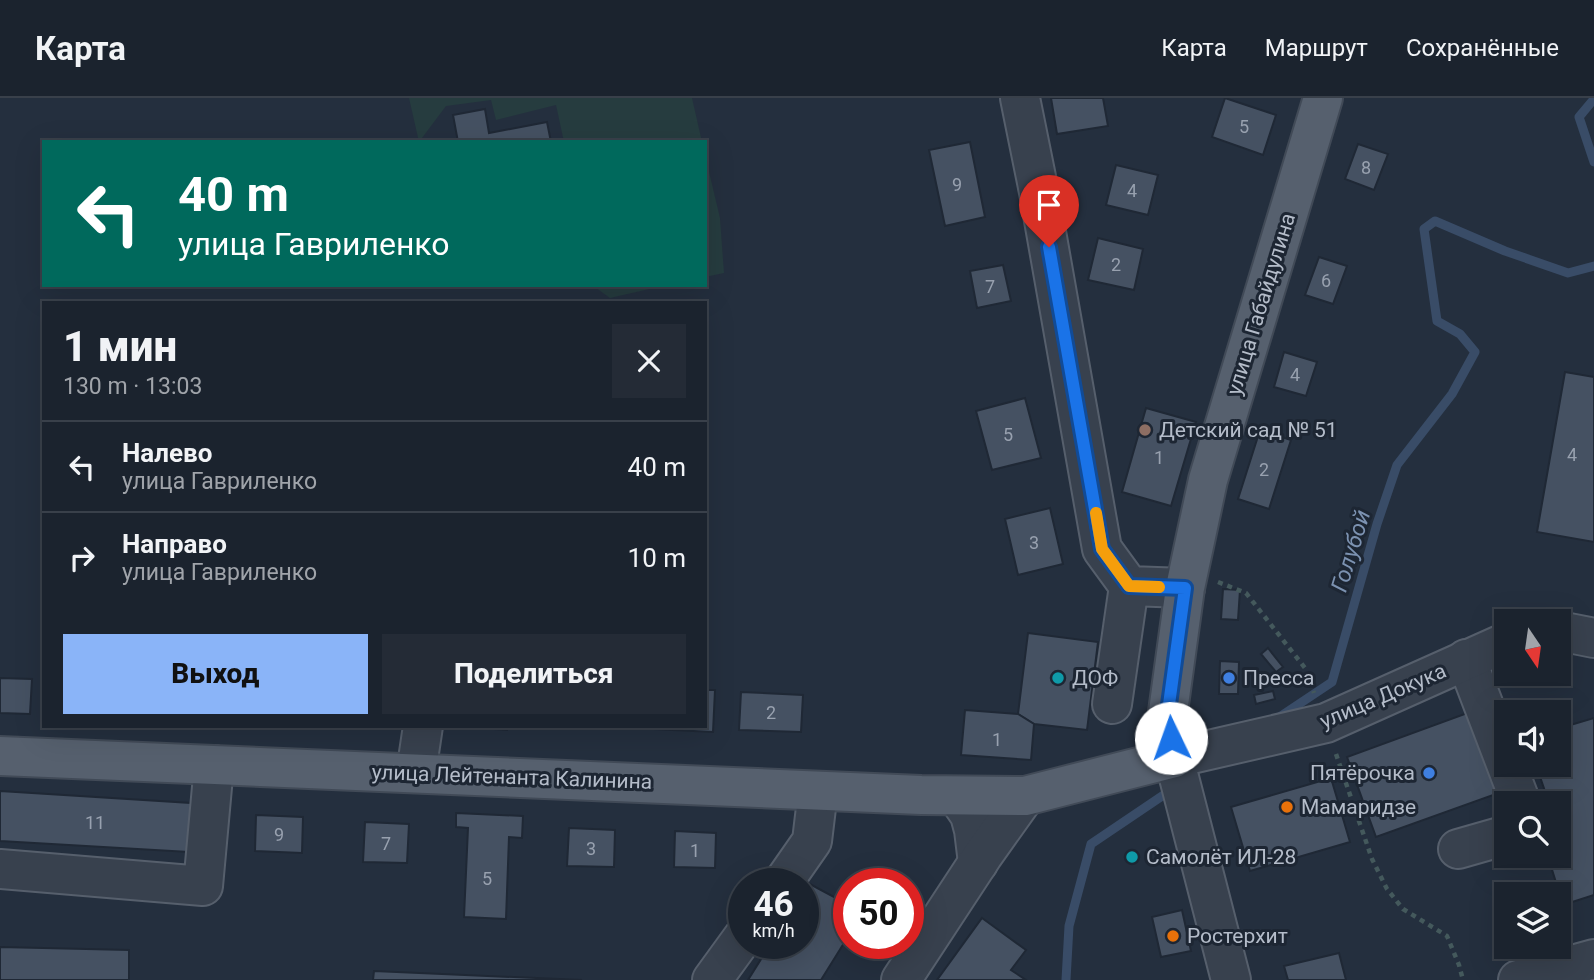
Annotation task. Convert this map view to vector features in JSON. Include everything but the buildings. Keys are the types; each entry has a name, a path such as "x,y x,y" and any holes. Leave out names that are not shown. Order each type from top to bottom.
{"main road":[{"name":"улица Габайдулина","path":"1174,758 1167,719 1199,584 1208,480 1323,98"},
{"name":"улица Лейтенанта Калинина","path":"0,756 957,796 1025,796 1174,758"}],"street":[{"path":"1020,98 1102,549 1129,586 1112,704"},
{"path":"1129,586 1199,584"},
{"path":"1572,634 1594,638"},
{"name":"улица Докука","path":"1174,758 1326,723 1494,647"},
{"path":"1466,659 1516,791"},
{"path":"416,773 423,728"},
{"path":"1174,758 1231,980"},
{"path":"0,869 203,886 214,765"},
{"path":"794,868 813,841 818,791"},
{"path":"957,796 970,815 978,863"},
{"path":"901,980 1025,796"},
{"path":"1458,849 1494,839"},
{"path":"712,980 728,958"},
{"path":"1518,980 1594,959"}],"path":[{"path":"1199,584 1246,593 1305,668 1372,859 1387,889 1403,909 1447,936 1463,980"}],"green space":[{"path":"409,98 692,98 702,140 564,140 556,105 496,120 491,100 446,106 419,140"},
{"path":"707,163 720,218 724,273 707,277"},
{"path":"595,287 658,287 610,298"}],"waterway":[{"name":"Голубой","path":"1594,99 1579,117 1594,162"},
{"name":"Голубой","path":"1278,718 1332,682 1377,524 1397,465 1452,394 1475,352 1460,334 1437,321 1424,229 1435,221 1505,251 1568,273 1594,266"},
{"name":"Голубой","path":"1066,980 1069,926 1091,844 1171,790"}],"slow traffic":[{"path":"1096,513 1102,549 1129,586 1159,587"}],"place":[{"name":"Детский сад № 51","path":"1145,430"},
{"name":"ДОФ","path":"1058,678"},
{"name":"Пресса","path":"1229,678"},
{"name":"Пятёрочка","path":"1429,773"},
{"name":"Мамаридзе","path":"1287,807"},
{"name":"Самолёт ИЛ-28","path":"1132,857"},
{"name":"Ростерхит","path":"1173,936"}],"route":[{"path":"1049,247 1102,549 1129,586 1185,588 1167,719 1171,738"}]}
